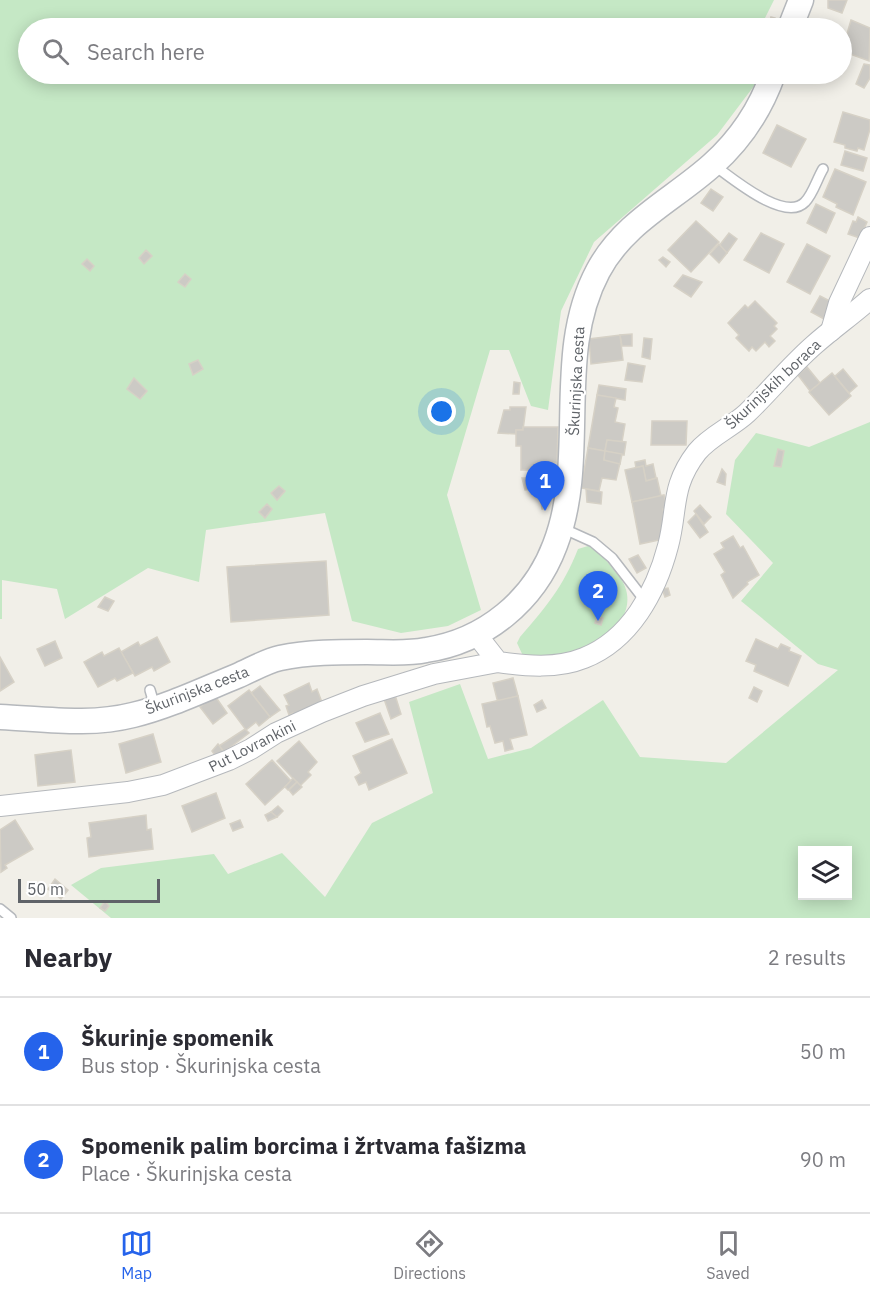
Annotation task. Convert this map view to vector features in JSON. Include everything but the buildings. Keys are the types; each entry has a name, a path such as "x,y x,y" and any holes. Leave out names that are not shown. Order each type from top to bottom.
{"street":[{"path":"794,18 801,0"},
{"name":"Škurinjska cesta","path":"4,715 95,722 135,715 153,699 206,689 277,659 317,652 426,651 476,634 502,619 525,596 545,568 561,528 573,445 577,326 598,270 611,250 631,227 713,165 739,136 769,84"},
{"name":"Škurinjskih boraca","path":"831,331 840,303 870,237"},
{"name":"Škurinjskih boraca","path":"646,602 662,566 671,534 676,493 687,466 699,450 745,414 813,346 870,299"},
{"name":"Put Lovrankini","path":"0,806 128,792 163,785 229,760 276,733 322,712 363,696 434,674 498,662 554,665 584,658 621,635 646,602"},
{"path":"476,634 498,662"}],"lane":[{"path":"713,165 757,195 788,209 807,201 822,169"},
{"path":"561,528 593,542 612,558 646,602"},
{"path":"0,909 11,918"}],"green space":[{"path":"0,0 774,0 765,18 18,18 18,84 755,84 717,135 594,242 561,311 548,410 531,406 509,350 490,350 447,495 481,610 448,626 401,633 352,621 325,513 206,530 199,582 148,568 65,619 57,589 2,580 2,619 0,619"},
{"path":"870,422 870,918 111,918 71,885 101,868 214,854 228,874 282,853 325,897 372,823 433,793 409,702 460,684 488,759 531,748 603,700 640,757 726,763 838,670 818,664 741,601 773,563 726,514 735,460 756,433 809,447"},
{"path":"588,546 604,558 625,587 627,600 625,612 619,623 600,642 575,653 563,656 524,658 517,643 520,637 553,596 578,549"}],"place":[{"name":"Škurinje spomenik","path":"545,511"},
{"name":"Spomenik palim borcima i žrtvama fašizma","path":"598,621"}]}
